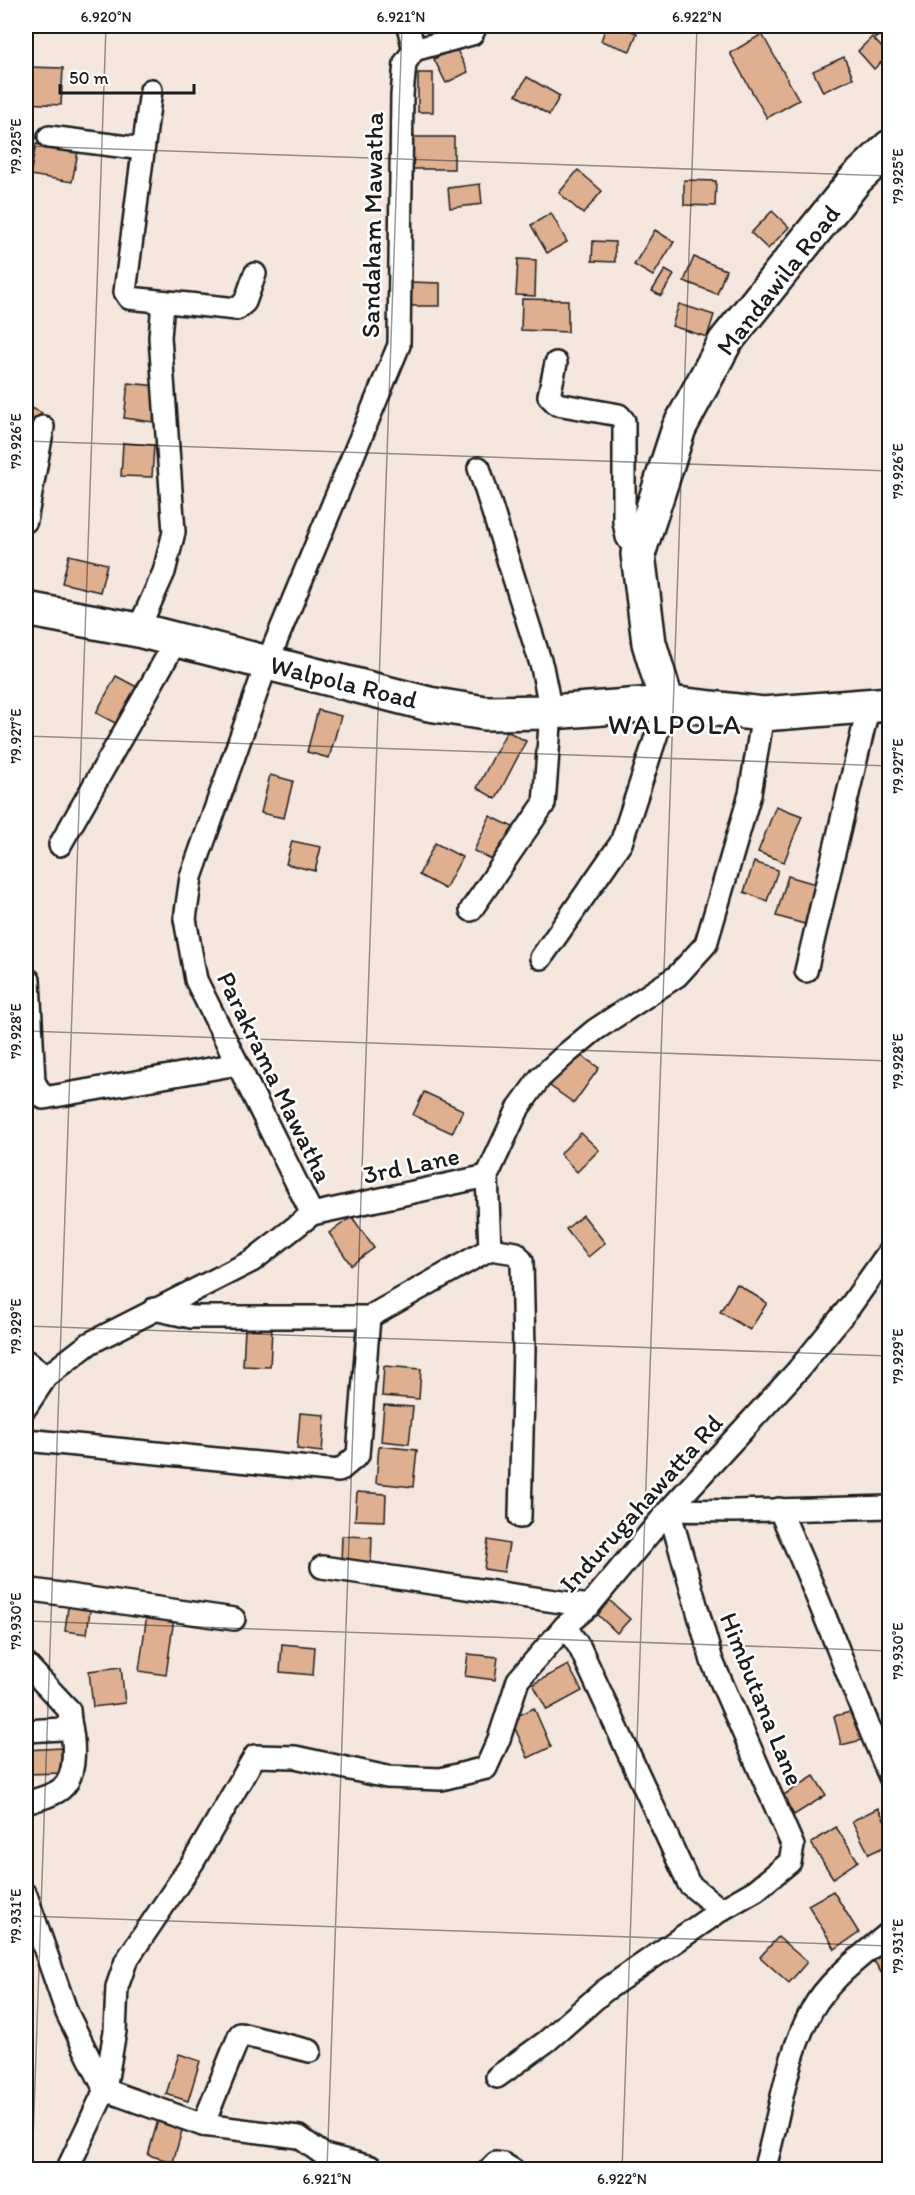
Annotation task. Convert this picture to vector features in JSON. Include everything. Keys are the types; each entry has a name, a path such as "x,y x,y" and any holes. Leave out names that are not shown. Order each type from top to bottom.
{"main road":[{"name":"Mandawila Road","path":"667,703 649,643 638,554 679,428 725,342 856,179 890,147"},
{"name":"Walpola Road","path":"26,609 138,630 429,704 484,713 551,712 667,703 763,714 879,705"}],"street":[{"path":"408,26 414,50 472,34 476,26"},
{"name":"Sandaham Mawatha","path":"267,663 399,345 402,95 405,63 414,50"},
{"path":"151,90 126,292 129,298 237,309 245,302 255,274"},
{"path":"49,137 143,149"},
{"path":"138,630 164,572 174,532 160,337 163,303"},
{"path":"556,363 549,396 557,404 619,414 624,421 624,522 627,537 638,554"},
{"path":"26,521 43,427"},
{"path":"471,910 544,804 551,712 542,667 479,468"},
{"path":"60,845 176,641"},
{"name":"Parakrama Mawatha","path":"26,1407 46,1377 90,1343 252,1261 312,1214 196,980 185,919 191,877 267,663"},
{"path":"541,958 621,843 667,703"},
{"path":"806,971 879,705"},
{"path":"490,1249 487,1176 519,1107 540,1078 595,1030 677,976 706,944 750,794 763,714"},
{"path":"29,980 34,1082 44,1098 238,1064"},
{"name":"3rd Lane","path":"312,1214 487,1176"},
{"path":"154,1309 191,1317 369,1317 490,1249 516,1253 522,1261 524,1348 520,1517"},
{"name":"Indurugahawatta Rd","path":"105,2090 115,2031 117,1987 126,1961 194,1862 255,1756 295,1757 387,1778 441,1779 486,1768 500,1739 518,1680 565,1626 590,1606 669,1510 798,1370 851,1305 890,1250"},
{"path":"26,1440 339,1471 358,1455 369,1317"},
{"path":"26,1361 46,1377"},
{"path":"669,1510 890,1507"},
{"path":"778,1509 804,1563 854,1696 890,1777"},
{"name":"Himbutana Lane","path":"496,2077 547,2041 604,1991 721,1910 756,1890 790,1862 793,1846 712,1661 669,1510"},
{"path":"322,1567 590,1606"},
{"path":"26,1589 234,1619"},
{"path":"565,1626 580,1648 689,1884 721,1910"},
{"path":"26,1664 69,1710 75,1741 70,1771 63,1788 52,1795 26,1803"},
{"path":"26,1731 62,1729 70,1721"},
{"path":"26,1895 67,2013 105,2090 203,2125 299,2137 324,2155 371,2167"},
{"path":"764,2169 792,2057 812,2009 837,1978 890,1932"},
{"path":"203,2125 240,2034 310,2050"},
{"path":"68,2169 105,2090"},
{"path":"489,2169 496,2163 503,2163 513,2169"}],"building":[{"path":"606,26 617,26 637,33 630,51 601,41"},
{"path":"866,26 890,26 890,27 876,38"},
{"path":"762,34 799,100 767,118 730,53"},
{"path":"872,37 889,55 874,69 858,51"},
{"path":"456,48 468,72 446,83 434,59"},
{"path":"844,57 853,78 823,92 813,71"},
{"path":"26,67 63,68 61,105 26,103"},
{"path":"418,73 433,73 433,112 418,112"},
{"path":"527,77 560,96 549,115 516,95"},
{"path":"410,137 454,137 454,169 409,169"},
{"path":"36,144 78,152 72,182 30,175"},
{"path":"578,170 602,191 583,214 559,193"},
{"path":"684,180 716,181 715,206 684,205"},
{"path":"480,184 482,204 450,208 448,188"},
{"path":"772,211 789,227 768,249 751,233"},
{"path":"551,213 567,242 547,253 531,225"},
{"path":"655,230 674,242 653,276 634,265"},
{"path":"593,241 615,242 615,262 592,261"},
{"path":"694,257 726,270 717,294 684,281"},
{"path":"518,259 536,260 535,296 516,295"},
{"path":"665,270 674,275 661,296 652,291"},
{"path":"410,282 440,283 440,306 410,306"},
{"path":"522,299 568,300 568,332 521,330"},
{"path":"679,304 714,315 707,337 672,326"},
{"path":"128,383 157,386 153,422 124,418"},
{"path":"26,405 42,413 26,450"},
{"path":"123,443 154,445 152,477 121,476"},
{"path":"69,555 107,564 100,592 62,583"},
{"path":"116,676 137,687 117,724 96,713"},
{"path":"318,710 341,716 329,758 307,752"},
{"path":"507,731 526,741 496,799 477,788"},
{"path":"270,775 293,781 284,818 261,813"},
{"path":"776,806 802,816 784,862 758,852"},
{"path":"490,816 515,828 499,863 474,851"},
{"path":"292,841 321,847 315,871 286,864"},
{"path":"435,843 462,857 445,889 419,875"},
{"path":"754,862 778,870 767,901 744,892"},
{"path":"788,876 819,885 808,925 776,916"},
{"path":"575,1051 599,1068 574,1103 550,1086"},
{"path":"424,1092 463,1110 452,1133 413,1115"},
{"path":"581,1133 599,1150 577,1172 560,1154"},
{"path":"583,1215 605,1243 588,1257 566,1229"},
{"path":"352,1217 374,1248 351,1265 329,1233"},
{"path":"737,1284 767,1303 750,1330 720,1312"},
{"path":"245,1328 272,1329 270,1367 243,1366"},
{"path":"384,1366 421,1369 419,1399 382,1396"},
{"path":"384,1405 413,1407 409,1444 381,1441"},
{"path":"300,1413 325,1415 322,1452 297,1449"},
{"path":"379,1446 417,1450 413,1487 376,1483"},
{"path":"357,1492 386,1494 385,1521 355,1520"},
{"path":"342,1536 372,1537 371,1563 341,1562"},
{"path":"488,1540 509,1544 504,1572 484,1569"},
{"path":"607,1598 630,1619 617,1633 595,1612"},
{"path":"69,1599 91,1602 87,1634 65,1631"},
{"path":"147,1614 174,1618 166,1675 139,1671"},
{"path":"282,1644 315,1647 313,1675 280,1672"},
{"path":"468,1654 498,1657 495,1680 465,1676"},
{"path":"568,1665 582,1691 547,1710 533,1684"},
{"path":"121,1667 125,1703 93,1707 89,1671"},
{"path":"534,1708 551,1747 528,1758 511,1719"},
{"path":"855,1711 862,1740 841,1745 834,1716"},
{"path":"61,1748 62,1773 26,1774 26,1750"},
{"path":"814,1776 826,1795 794,1815 782,1796"},
{"path":"878,1808 890,1830 890,1844 869,1854 852,1821"},
{"path":"836,1827 858,1861 833,1878 811,1843"},
{"path":"833,1891 859,1933 835,1949 808,1905"},
{"path":"778,1937 807,1962 789,1983 760,1957"},
{"path":"890,1947 890,1978 886,1980 872,1958"},
{"path":"179,2054 200,2061 188,2101 166,2094"},
{"path":"160,2113 185,2120 173,2162 148,2155"},
{"path":"318,2153 345,2170 309,2170"}],"district":[{"name":"WALPOLA","path":"675,724"}]}
